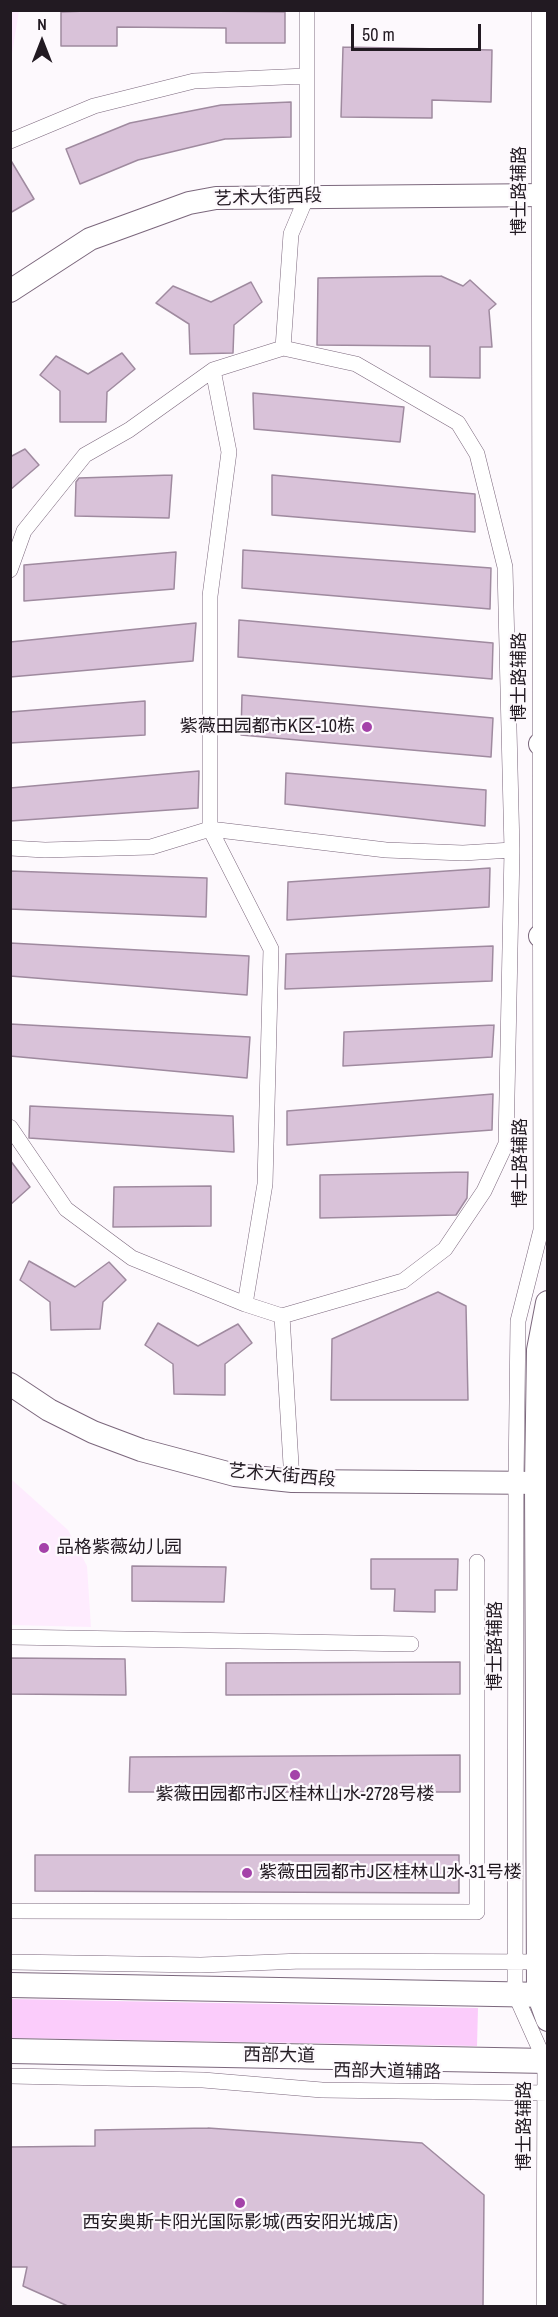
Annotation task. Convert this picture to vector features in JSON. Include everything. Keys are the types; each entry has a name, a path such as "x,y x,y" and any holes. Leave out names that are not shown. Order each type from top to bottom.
{"main road":[{"path":"548,1303 539,1350 534,1483 534,1963 548,2019"},
{"path":"10,1985 543,1994"},
{"name":"西部大道","path":"10,2051 546,2061"}],"street":[{"path":"283,348 291,234 307,196 307,10"},
{"name":"博士路辅路","path":"534,1483 519,1321 540,1230 544,936 544,195 539,10"},
{"path":"10,141 94,106 194,81 306,76"},
{"name":"艺术大街西段","path":"10,291 90,240 189,203 216,198 544,195"},
{"path":"10,570 24,531 85,455 129,430 213,370 283,348 356,364 458,423 477,454 505,567 512,850 506,1144 484,1191 445,1249 403,1281 282,1316 244,1304 132,1258 66,1209 10,1127"},
{"path":"213,370 230,452 210,596 210,829 271,949 265,1184 244,1304"},
{"path":"10,848 45,850 151,848 210,829 386,850 463,853 512,850"},
{"path":"282,1316 292,1481"},
{"name":"艺术大街西段","path":"10,1384 49,1410 93,1432 141,1450 235,1475 292,1481 534,1483"},
{"path":"10,1911 477,1912 477,1562"},
{"path":"10,1637 411,1644"},
{"path":"10,1962 201,1965 302,1961 534,1963"},
{"name":"博士路辅路","path":"534,1963 515,1994 546,2061 544,2307"},
{"name":"西部大道辅路","path":"10,2076 203,2080 322,2090 546,2093"}],"shaded area":[{"path":"10,11 19,11 11,60"},
{"name":"品格紫薇幼儿园","path":"11,1479 68,1530 87,1566 91,1627 11,1625"},
{"path":"11,1999 478,2008 477,2046 11,2038"}],"building":[{"path":"112,10 285,12 285,43 226,43 226,28 117,27 117,46 61,46 61,12"},
{"path":"343,47 492,50 491,102 432,100 432,118 341,117"},
{"path":"291,102 291,137 225,139 138,160 80,184 66,149 130,123 221,105"},
{"path":"10,159 34,199 10,213"},
{"path":"441,276 463,286 470,280 496,304 489,310 492,347 480,347 480,378 430,377 430,346 317,345 318,278"},
{"path":"251,282 262,302 234,325 233,353 190,354 189,324 156,303 173,286 211,302"},
{"path":"122,353 135,369 107,392 106,422 60,422 60,391 40,375 56,356 88,374"},
{"path":"253,393 404,407 400,442 254,429"},
{"path":"25,449 39,465 10,490 10,457"},
{"path":"172,475 169,518 75,516 76,482 79,478"},
{"path":"272,475 475,494 475,532 272,515"},
{"path":"243,550 491,568 490,609 242,588"},
{"path":"176,552 174,589 24,601 24,565"},
{"path":"239,620 493,643 492,679 238,657"},
{"path":"196,623 193,661 10,677 10,642"},
{"name":"紫薇田园都市K区-10栋","path":"242,695 493,718 491,757 241,735"},
{"path":"145,701 145,735 10,743 10,712"},
{"path":"199,771 198,808 10,821 10,788"},
{"path":"286,773 486,790 485,826 285,804"},
{"path":"490,868 489,907 287,920 288,882"},
{"path":"10,871 207,878 206,917 10,909"},
{"path":"10,943 249,956 247,995 10,976"},
{"path":"493,946 492,981 285,989 286,954"},
{"path":"10,1024 250,1037 247,1078 10,1056"},
{"path":"494,1025 492,1057 343,1066 344,1032"},
{"path":"493,1094 492,1130 287,1145 287,1111"},
{"path":"30,1106 233,1116 234,1152 29,1138"},
{"path":"10,1160 30,1187 10,1205"},
{"path":"468,1172 467,1198 456,1215 320,1218 320,1175"},
{"path":"211,1186 211,1226 113,1227 114,1187"},
{"path":"29,1261 75,1287 109,1262 126,1280 103,1302 100,1329 51,1330 50,1302 20,1280"},
{"path":"438,1292 466,1306 468,1400 331,1400 332,1339"},
{"path":"158,1323 198,1346 238,1324 252,1343 225,1364 225,1395 174,1394 173,1364 145,1345"},
{"path":"371,1559 458,1559 457,1590 435,1590 435,1612 394,1611 395,1589 371,1589"},
{"path":"132,1566 226,1567 224,1602 132,1601"},
{"path":"10,1658 125,1659 126,1695 10,1694"},
{"path":"460,1662 460,1694 226,1695 226,1663"},
{"name":"紫薇田园都市J区桂林山水-2728号楼","path":"460,1755 460,1792 129,1792 130,1757"},
{"name":"紫薇田园都市J区桂林山水-31号楼","path":"35,1855 459,1855 459,1893 35,1891"},
{"path":"208,2128 422,2143 484,2195 483,2307 70,2307 23,2286 27,2267 10,2267 10,2147 95,2146 95,2130"}],"place":[{"name":"紫薇田园都市K区-10栋","path":"367,727"},
{"name":"品格紫薇幼儿园","path":"44,1548"},
{"name":"紫薇田园都市J区桂林山水-2728号楼","path":"295,1775"},
{"name":"紫薇田园都市J区桂林山水-31号楼","path":"247,1873"},
{"name":"西安奥斯卡阳光国际影城(西安阳光城店)","path":"240,2203"}]}
